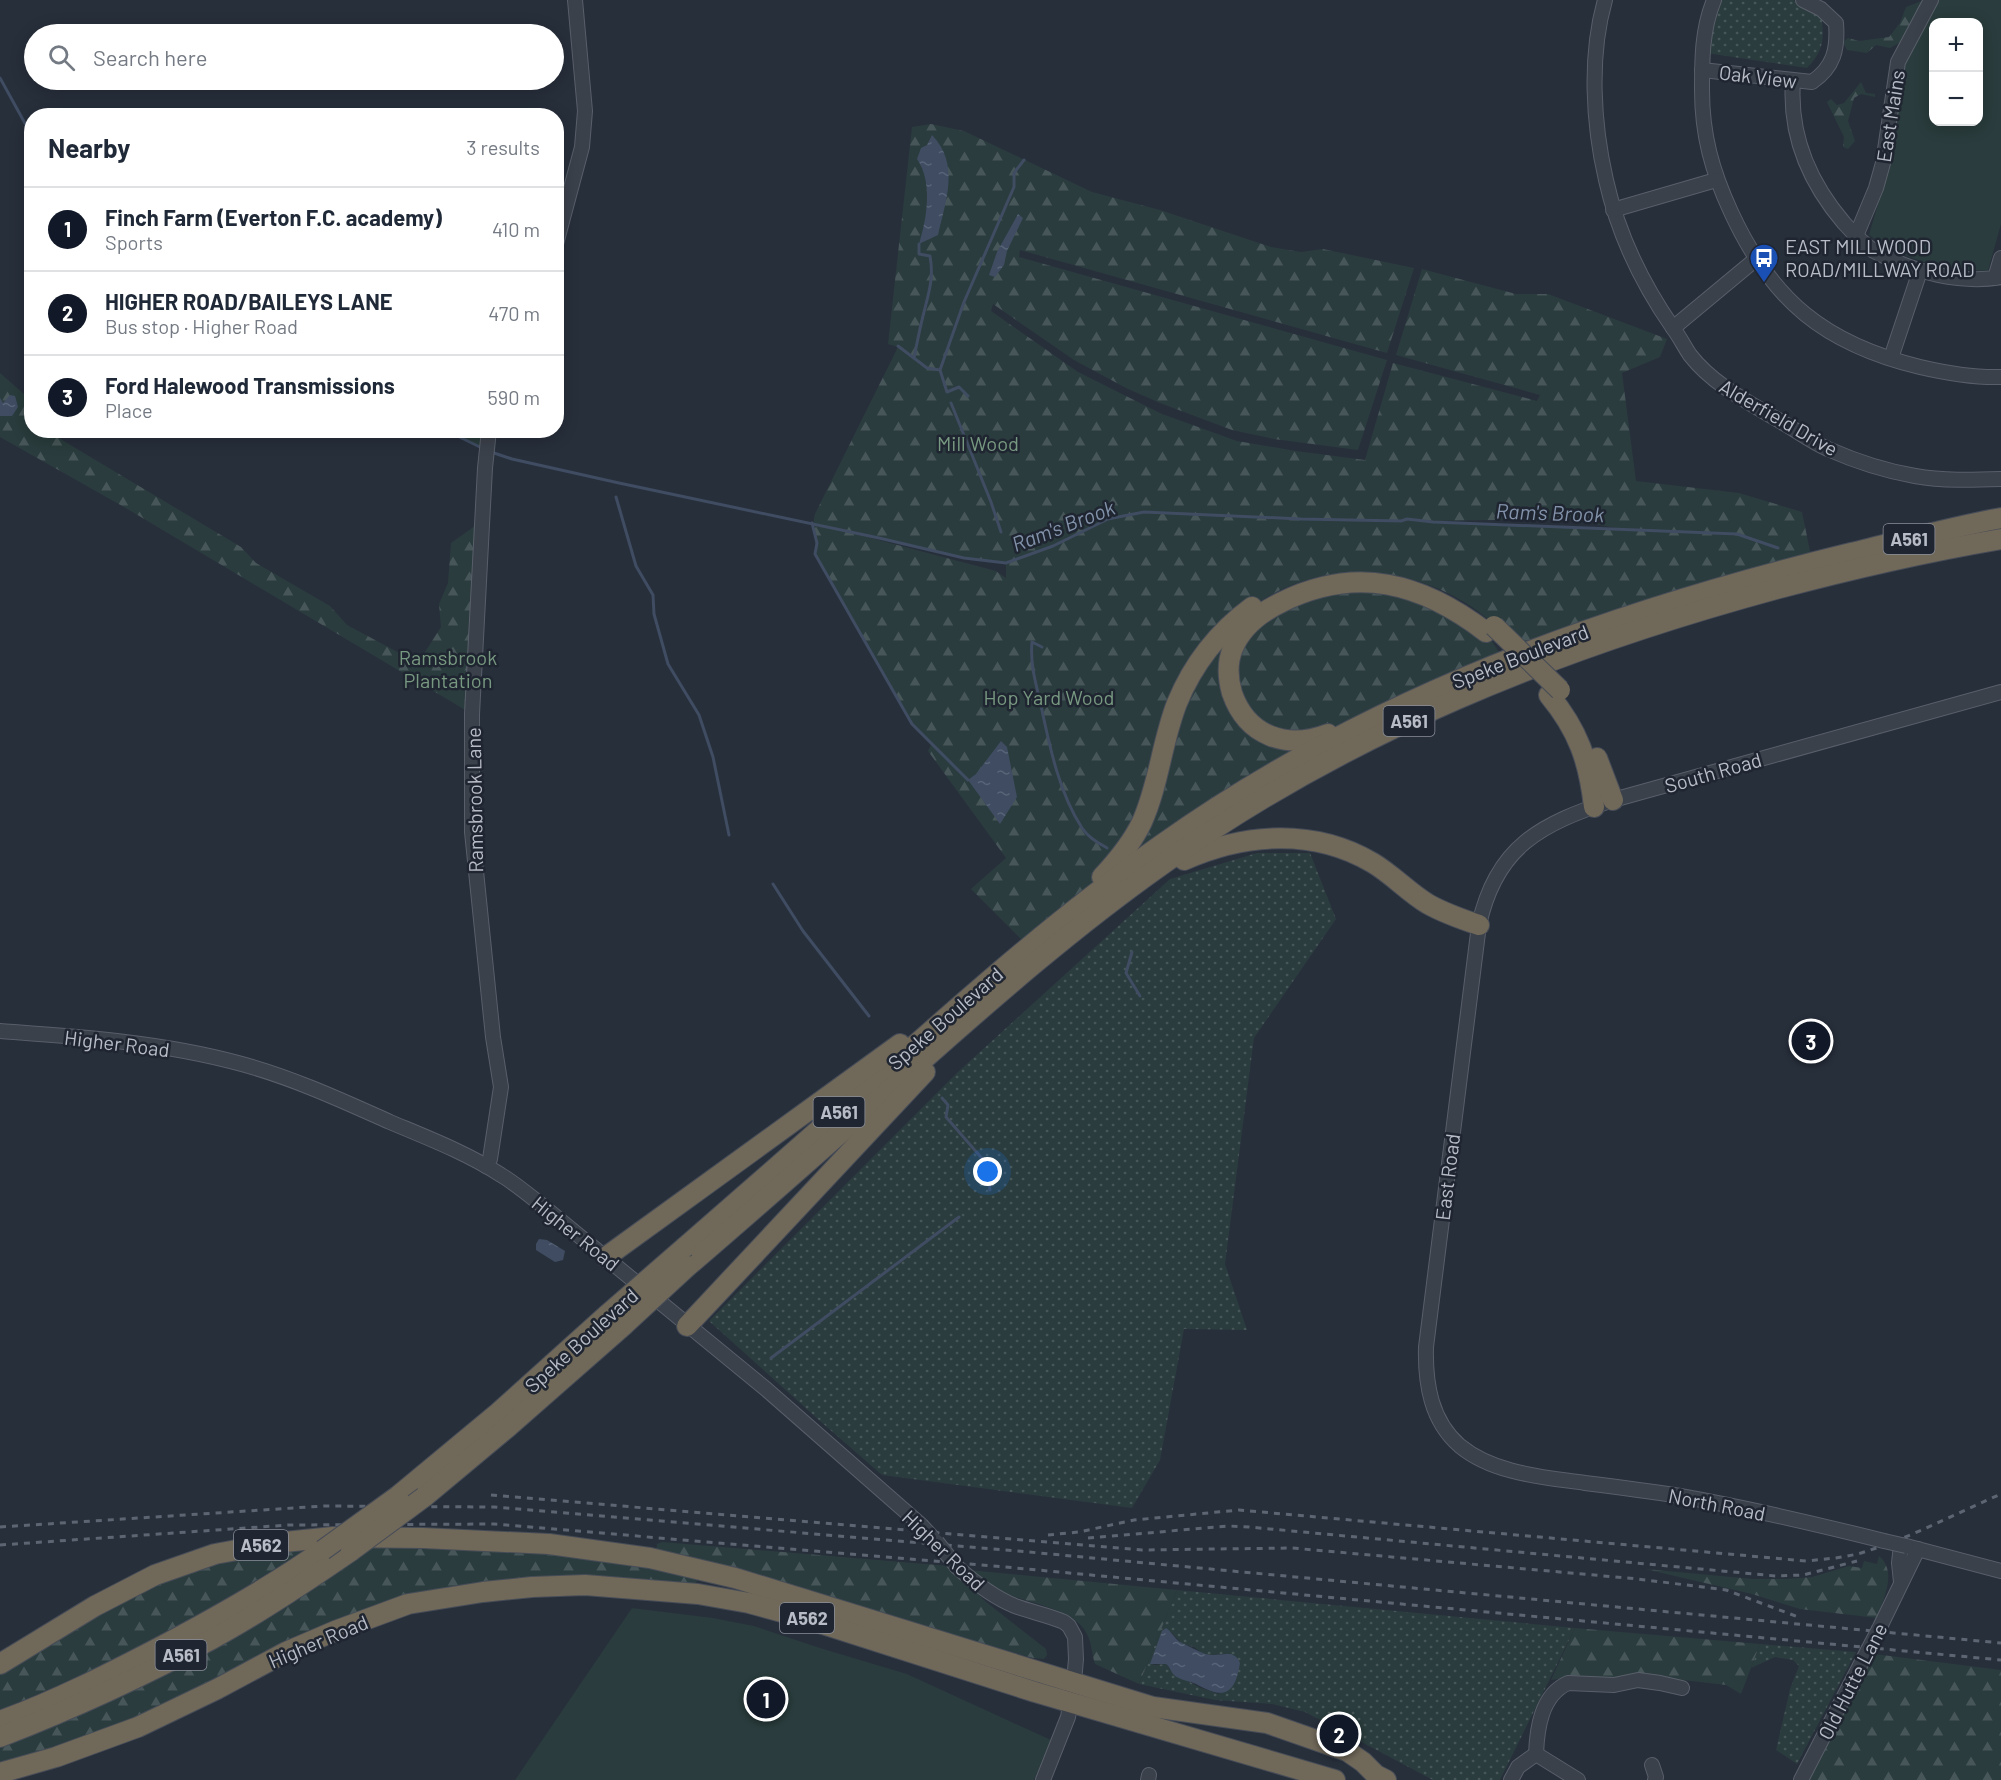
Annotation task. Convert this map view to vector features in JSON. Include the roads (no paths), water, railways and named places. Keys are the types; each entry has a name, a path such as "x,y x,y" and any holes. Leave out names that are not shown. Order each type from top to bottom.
{"highway":[{"name":"Speke Boulevard","path":"0,1737 107,1692 212,1639 298,1587 423,1497 508,1427 616,1320 993,976 1065,916 1163,843 1233,798 1302,756 1396,708 1504,660 1668,603 1817,561 2001,518"},
{"name":"Speke Boulevard","path":"687,1256 1043,955 1167,860 1326,763 1468,693 1625,634 1742,598 1886,561 2001,538"},
{"path":"1065,916 1118,860 1143,820 1177,704 1211,644 1261,599 1289,586 1320,576 1340,572 1381,572 1403,576 1439,588 1475,609 1490,629 1583,723 1613,800"},
{"path":"1490,629 1448,606 1410,590 1391,585 1366,582 1320,587 1298,594 1255,618 1239,635 1232,649 1229,666 1230,684 1239,708 1255,728 1281,740 1303,741 1325,735 1504,660"},
{"path":"1554,692 1580,743 1590,777 1594,807"},
{"path":"1043,955 1183,861 1203,851 1228,844 1273,838 1301,838 1325,842 1350,851 1395,877 1428,903 1451,916 1479,925"},
{"path":"606,1257 993,976"},
{"path":"687,1326 992,999"},
{"name":"Speke Boulevard","path":"0,1721 33,1709 107,1675 202,1625 284,1578 398,1496 616,1320"},
{"name":"A562","path":"0,1664 96,1606 155,1575 215,1554 274,1543 333,1537 423,1538 549,1544 650,1558 735,1578 1154,1707 1267,1723 1347,1751 1376,1775 1386,1780"},
{"name":"Higher Road","path":"0,1773 56,1757 138,1727 217,1689 286,1652 334,1631 408,1604 483,1592 585,1585 698,1594 749,1603 804,1617 1071,1703 1335,1780"}],"street":[{"path":"564,214 582,147 585,111 575,0"},
{"name":"Alderfield Drive","path":"1605,0 1598,39 1594,103 1599,149 1613,210 1622,236 1661,312 1690,356 1734,394 1827,449 1915,476 1958,480 2001,480"},
{"path":"1714,0 1709,12 1702,70 1702,115 1710,161 1716,180 1743,237 1776,288 1796,308 1828,331 1865,350 1938,371 1986,378 2001,377"},
{"name":"Oak View","path":"1702,70 1812,82 1825,74 1834,56 1838,39 1836,23 1824,4 1803,0"},
{"name":"East Mains","path":"1856,236 1876,188 1883,163 1898,62 1931,0"},
{"path":"1793,81 1791,106 1802,153 1816,186 1856,236 1881,255 1920,272 1957,279 1998,278 2001,258"},
{"path":"1613,210 1716,180"},
{"path":"1673,328 1756,259"},
{"path":"1891,358 1920,272"},
{"name":"Ramsbrook Lane","path":"486,1166 490,1160 501,1087 493,1037 472,832 472,714 488,438"},
{"name":"South Road","path":"1479,925 1492,881 1514,851 1542,830 1613,800 2001,692"},
{"name":"East Road","path":"1442,1426 1430,1397 1426,1347 1479,925"},
{"name":"Higher Road","path":"0,1031 109,1039 158,1046 239,1063 314,1089 438,1142 514,1183 766,1389 921,1525 957,1567 977,1584 1000,1599 1056,1618 1069,1626 1075,1637 1076,1659 1071,1703"},
{"name":"North Road","path":"1442,1426 1452,1439 1469,1453 1502,1468 1534,1475 1713,1502 1884,1541 2001,1571"},
{"name":"Old Hutte Lane","path":"1801,1780 1901,1582 1912,1565 1906,1547"},
{"path":"1510,1780 1518,1767 1536,1754 1539,1722 1552,1696 1568,1683 1614,1685 1638,1680 1682,1688"},
{"path":"1043,1780 1068,1717 1071,1703"},
{"path":"1536,1754 1578,1780"},
{"path":"1652,1765 1655,1780"}],"water":[{"path":"932,135 941,146 946,158 947,196 938,235 919,244 926,212 927,189 922,168 917,159 921,148 927,145"},
{"path":"1018,214 1023,218 1007,251 1004,265 995,277 989,275 997,252"},
{"path":"10,395 15,396 18,407 12,416 0,416 0,398 3,403"},
{"path":"1001,741 1007,747 1017,797 1000,824 968,780 976,774"},
{"path":"539,1239 547,1240 565,1251 563,1260 555,1262 536,1250"},
{"path":"1166,1628 1180,1642 1206,1654 1234,1655 1240,1663 1238,1674 1231,1688 1227,1692 1214,1692 1176,1677 1166,1664 1150,1664 1162,1631"}],"waterway":[{"name":"Ram's Brook","path":"0,78 24,122"},
{"path":"968,396 959,387 947,392 940,370 964,302 1014,187 1014,173 1024,160"},
{"path":"914,358 931,278 930,256 919,254 919,244"},
{"path":"898,346 927,368 940,370"},
{"path":"951,403 1001,532"},
{"name":"Ram's Brook","path":"461,438 482,448"},
{"name":"Ram's Brook","path":"491,452 512,459 619,483 964,558 1006,563 1053,546 1108,519 1144,512 1301,519 1401,521 1407,519 1433,522 1737,534 1778,548"},
{"path":"616,497 636,566 653,595 654,614 668,664 699,715 713,757 729,835"},
{"path":"812,523 817,543 815,554 912,724 968,780"},
{"path":"1042,647 1032,642 1032,664 1051,750 1061,783 1082,828 1090,837 1107,848"},
{"path":"773,884 803,931 869,1016"},
{"path":"1132,952 1126,973 1140,996"},
{"path":"942,1098 948,1105 946,1117 986,1163 990,1190"},
{"path":"771,1358 959,1217"}],"railway":[{"path":"1048,1535 1079,1532 1134,1520 1239,1510 1806,1561 1847,1556 1879,1547 2001,1494"},
{"path":"491,1495 1142,1550 1292,1548 1638,1579 1726,1590 1801,1618"},
{"path":"0,1527 324,1506 494,1507 1018,1551 2001,1643"},
{"path":"0,1545 289,1525 494,1524 1016,1568 2001,1660"},
{"path":"1088,1538 1229,1526 1249,1527 1776,1576 1803,1575 1857,1561"}],"place":[{"name":"EAST MILLWOOD ROAD/MILLWAY ROAD","path":"1764,284"},
{"name":"Ford Halewood Transmissions","path":"1811,1041"},
{"name":"Finch Farm (Everton F.C. academy)","path":"766,1699"},
{"name":"HIGHER ROAD/BAILEYS LANE","path":"1339,1734"}],"park label":[{"name":"Mill Wood","path":"978,443"},
{"name":"Ramsbrook Plantation","path":"448,668"},
{"name":"Hop Yard Wood","path":"1049,697"}]}
